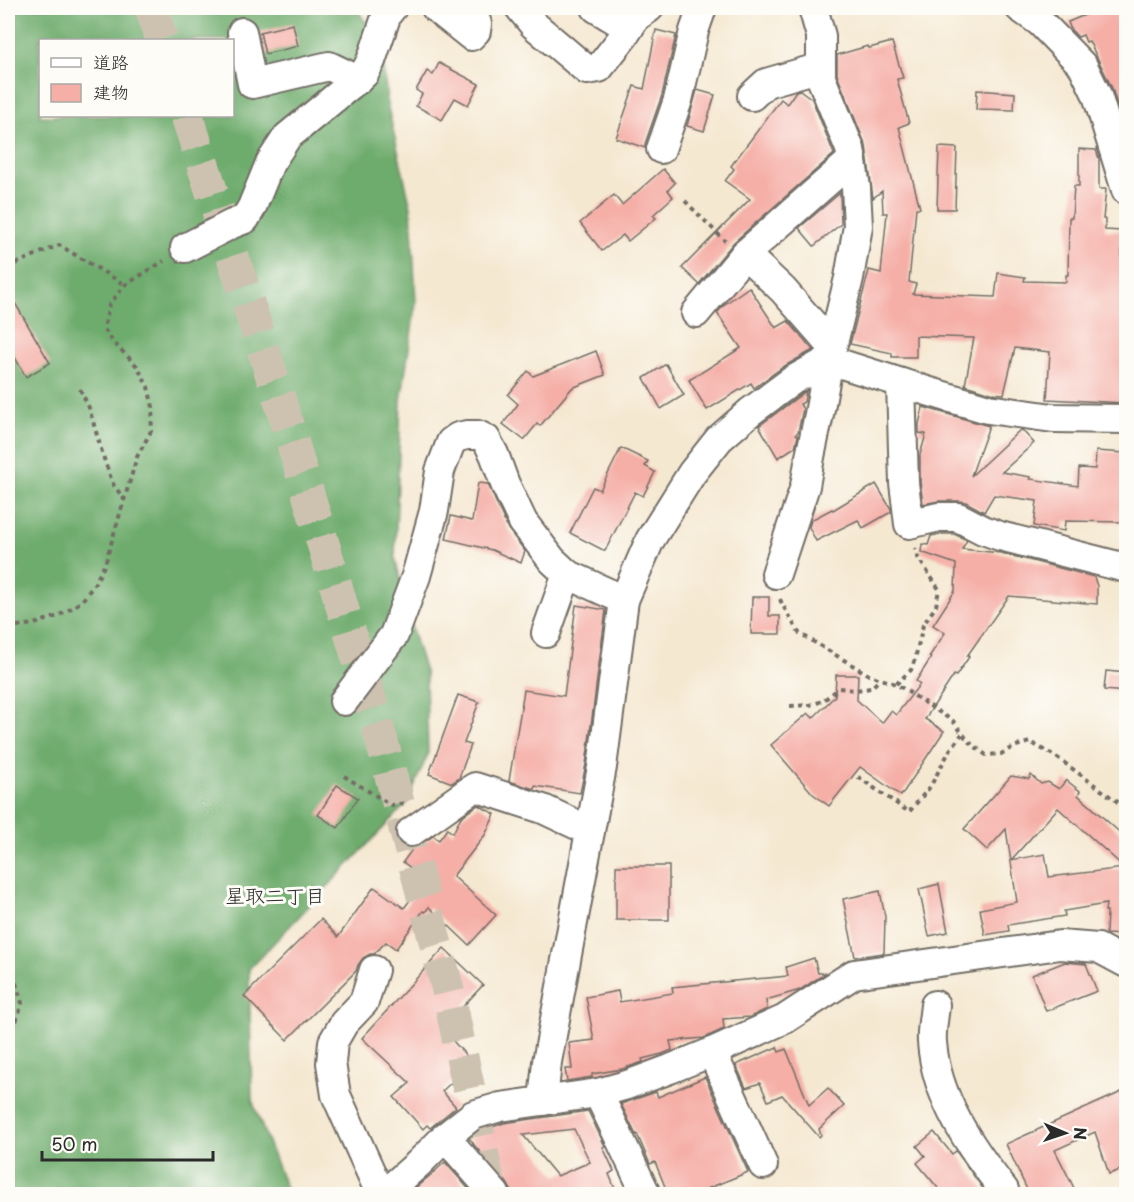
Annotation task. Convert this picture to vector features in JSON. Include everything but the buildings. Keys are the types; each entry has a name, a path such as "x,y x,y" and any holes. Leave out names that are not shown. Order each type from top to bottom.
{"street":[{"path":"185,248 245,219 270,163 287,137 364,74 371,61 387,14 392,8"},
{"path":"436,8 471,36 476,31 477,24 471,8"},
{"path":"520,8 534,25 587,70 599,68 636,16 649,8"},
{"path":"596,8 629,28"},
{"path":"661,149 678,100 694,31 702,8"},
{"path":"776,574 805,486 858,226 856,188 850,149 820,78 820,36 813,8"},
{"path":"1022,8 1040,22 1083,66 1097,95 1126,190"},
{"path":"242,32 252,84 329,66 357,80"},
{"path":"752,96 766,83 820,67"},
{"path":"696,313 743,256 852,160"},
{"path":"743,256 783,290 831,353 901,383 988,409 1053,418 1126,419"},
{"path":"543,1101 547,1062 602,767 624,600 651,540 692,473 719,439 750,412 831,353"},
{"path":"901,383 904,483 909,524 958,517 1000,536 1126,568"},
{"path":"344,701 394,635 416,576 434,511 440,471 451,442 458,437 478,435 486,439 523,522 552,560 567,574 624,600"},
{"path":"546,633 567,574"},
{"path":"411,832 475,787 543,809 590,831"},
{"path":"384,1194 445,1137 473,1115 500,1107 598,1093 648,1077 712,1052 785,1018 854,974 1060,945 1098,948 1126,963"},
{"path":"374,970 364,1002 344,1023 333,1042 331,1063 336,1095 365,1157 379,1194"},
{"path":"935,1005 932,1041 938,1079 955,1118 1005,1194"},
{"path":"712,1052 763,1165"},
{"path":"598,1093 646,1194"},
{"path":"445,1137 495,1194"}],"path":[{"path":"686,201 743,256"},
{"path":"8,264 10,266 59,245 124,285"},
{"path":"8,627 34,624 58,616 72,608 82,601 95,584 105,564 137,457 151,431 153,408 148,387 137,366 113,342 104,329 109,305 124,285 185,248"},
{"path":"80,390 90,408 113,484 125,499"},
{"path":"896,684 910,670 915,659 923,625 936,606 939,589 917,556 909,524"},
{"path":"776,574 782,604 799,633 868,675 896,684 953,721 969,742 986,755 1001,754 1030,742 1055,756 1126,808"},
{"path":"790,706 820,703 839,688 855,690 872,688 880,679"},
{"path":"858,777 909,812 930,787 950,750 962,734"},
{"path":"344,776 391,805 414,802"},
{"path":"8,957 22,1003 16,1022 8,1026"}],"green space":[{"path":"8,8 356,8 381,45 388,108 411,207 416,303 401,401 395,557 413,633 426,675 428,754 407,803 249,969 252,1100 288,1194 8,1194"}],"tunnel":[{"path":"151,8 162,39"},
{"path":"187,117 280,401 374,712 447,986 491,1194"}],"district":[{"name":"星取二丁目","path":"275,895"}]}
